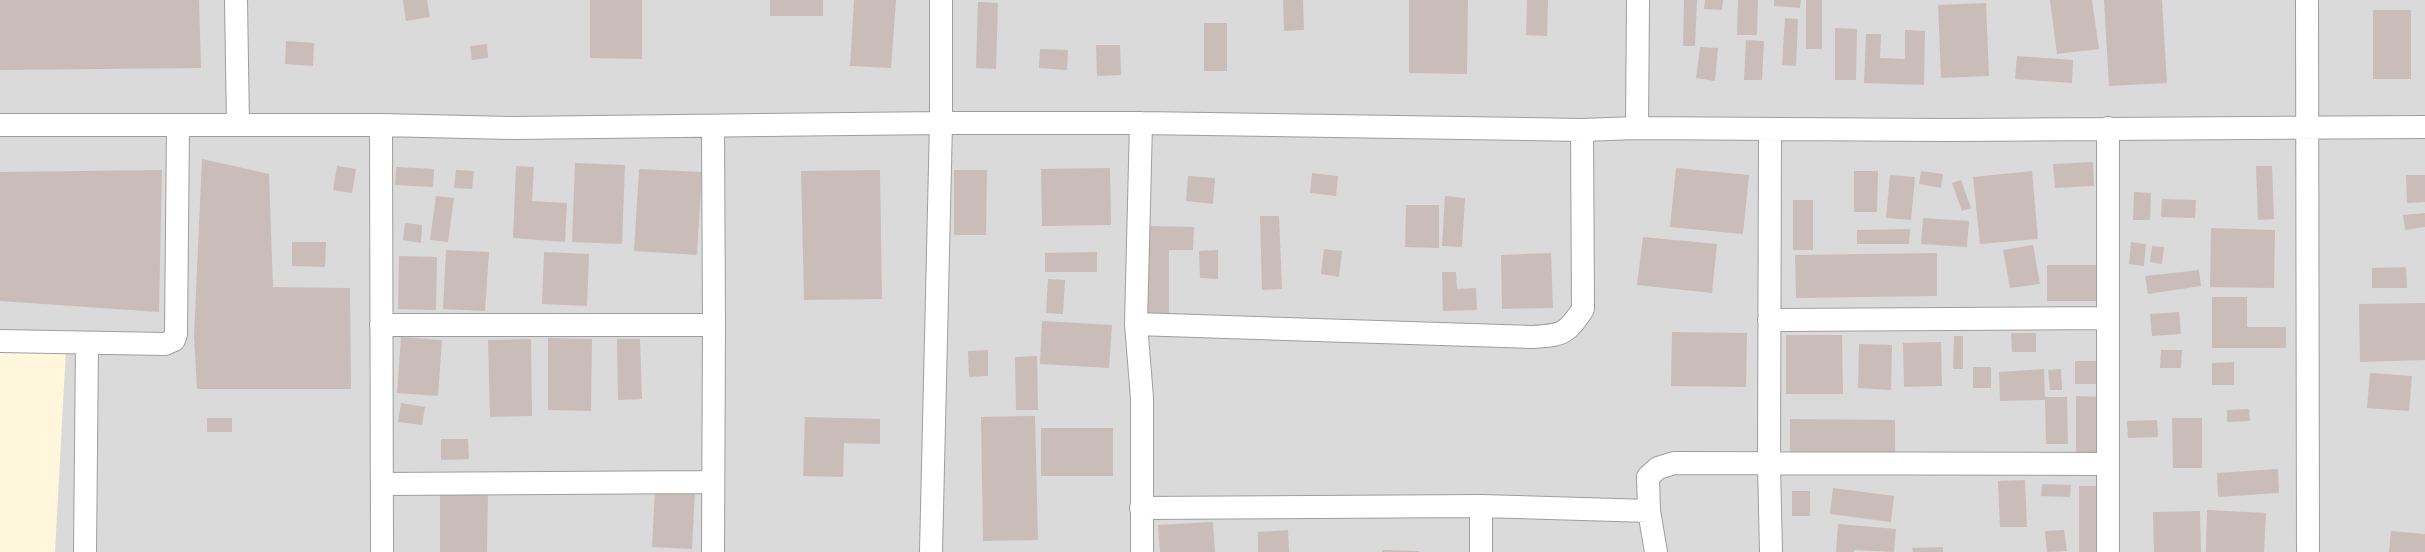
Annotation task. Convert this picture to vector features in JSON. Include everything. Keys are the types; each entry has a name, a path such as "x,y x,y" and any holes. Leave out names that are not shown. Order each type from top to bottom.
{"street":[{"path":"236,0 238,125"},
{"path":"931,552 941,123 941,0"},
{"path":"1637,128 1638,0"},
{"path":"2307,0 2306,129 2308,552"},
{"path":"0,125 238,125 514,128 713,127 941,123 1140,123 1582,130 1637,128 2306,129 2425,127"},
{"path":"1140,123 1136,324 1142,398 1142,552"},
{"path":"0,341 166,344 174,340 176,334 178,125"},
{"path":"381,126 382,552"},
{"path":"713,127 713,552"},
{"path":"2108,128 2108,552"},
{"path":"1770,129 1769,465 1771,552"},
{"path":"1136,324 1524,337 1558,336 1571,327 1583,309 1582,130"},
{"path":"1769,320 2108,318"},
{"path":"381,325 714,325"},
{"path":"85,552 87,343"},
{"path":"1656,552 1649,511 1648,478 1658,468 1674,463 1769,465 2108,464"},
{"path":"382,484 712,482"},
{"path":"1141,508 1481,506 1649,511"},
{"path":"1481,506 1481,552"}],"shaded area":[{"path":"0,0 2425,0 2425,552 0,552"},
{"path":"67,330 55,552 0,552 0,332"}],"building":[{"path":"0,0 199,0 201,68 0,70"},
{"path":"403,0 427,0 430,17 406,21"},
{"path":"590,0 642,0 642,59 590,58"},
{"path":"770,0 823,0 823,16 770,16"},
{"path":"854,0 896,0 891,68 850,66"},
{"path":"1283,0 1303,0 1304,30 1284,31"},
{"path":"1409,0 1468,0 1467,74 1409,73"},
{"path":"1527,0 1548,0 1547,36 1526,35"},
{"path":"1684,0 1697,0 1695,46 1683,46"},
{"path":"1705,0 1723,0 1722,10 1704,9"},
{"path":"1738,0 1758,0 1757,35 1737,35"},
{"path":"1774,0 1801,0 1800,8 1774,6"},
{"path":"1806,0 1822,0 1822,49 1806,49"},
{"path":"2050,0 2092,0 2099,49 2057,54"},
{"path":"2104,0 2162,0 2167,83 2109,86"},
{"path":"978,2 998,3 996,69 976,68"},
{"path":"1986,3 1989,76 1941,78 1938,5"},
{"path":"2373,10 2411,10 2411,79 2373,79"},
{"path":"1785,18 1798,19 1796,66 1782,65"},
{"path":"1204,23 1227,23 1227,71 1204,71"},
{"path":"1835,28 1857,29 1856,80 1835,80"},
{"path":"1905,30 1925,31 1924,85 1864,83 1866,34 1881,34 1880,58 1905,59"},
{"path":"1746,40 1764,41 1762,80 1744,80"},
{"path":"286,41 314,43 313,66 285,64"},
{"path":"487,44 488,58 472,60 470,46"},
{"path":"1096,45 1120,45 1121,75 1097,76"},
{"path":"1700,47 1718,48 1715,81 1696,78"},
{"path":"1040,49 1068,50 1067,70 1039,68"},
{"path":"2017,56 2073,60 2072,83 2015,79"},
{"path":"202,159 269,174 273,287 350,288 351,389 197,389 194,336"},
{"path":"2093,162 2094,186 2055,188 2053,164"},
{"path":"575,163 625,165 622,244 572,242"},
{"path":"337,166 356,169 352,193 333,190"},
{"path":"516,166 534,167 532,201 567,203 565,242 513,238"},
{"path":"2256,166 2272,166 2274,219 2258,220"},
{"path":"396,167 434,169 433,187 395,185"},
{"path":"1110,168 1111,225 1042,226 1041,169"},
{"path":"1676,168 1749,175 1743,234 1670,227"},
{"path":"639,169 702,172 697,255 634,251"},
{"path":"162,170 159,312 0,301 0,172"},
{"path":"456,170 474,171 472,189 454,188"},
{"path":"880,170 882,299 804,300 801,171"},
{"path":"954,170 987,170 986,235 954,235"},
{"path":"1854,171 1878,171 1877,212 1854,212"},
{"path":"1921,171 1943,174 1941,188 1919,184"},
{"path":"2032,171 2038,239 1980,244 1973,177"},
{"path":"1312,173 1338,176 1336,196 1310,193"},
{"path":"1890,175 1915,177 1911,220 1886,218"},
{"path":"2406,175 2425,175 2425,202 2407,203"},
{"path":"1188,176 1215,178 1213,204 1186,201"},
{"path":"1961,180 1971,208 1962,211 1952,183"},
{"path":"2134,192 2151,193 2150,220 2133,220"},
{"path":"436,196 454,198 448,242 430,240"},
{"path":"1445,196 1465,198 1462,247 1442,246"},
{"path":"2162,199 2196,200 2195,218 2161,217"},
{"path":"1793,200 1813,200 1813,250 1793,250"},
{"path":"1406,205 1439,205 1439,248 1405,247"},
{"path":"2425,213 2425,227 2405,230 2403,215"},
{"path":"1260,216 1279,216 1282,289 1262,290"},
{"path":"1923,218 1969,221 1967,247 1921,244"},
{"path":"405,223 422,225 421,243 403,240"},
{"path":"1147,226 1194,227 1193,250 1169,250 1169,313 1146,313"},
{"path":"2211,228 2275,230 2274,288 2210,287"},
{"path":"1910,229 1909,244 1857,244 1857,230"},
{"path":"1643,237 1717,244 1712,293 1637,285"},
{"path":"292,242 326,242 325,267 292,266"},
{"path":"2131,242 2146,244 2144,266 2129,264"},
{"path":"2033,245 2040,284 2010,288 2003,250"},
{"path":"2152,246 2164,247 2162,264 2150,262"},
{"path":"1324,249 1342,251 1339,277 1321,274"},
{"path":"446,250 489,252 485,311 443,309"},
{"path":"1218,250 1218,279 1200,278 1199,251"},
{"path":"544,252 589,254 587,306 542,304"},
{"path":"1097,252 1097,272 1045,272 1045,253"},
{"path":"1551,253 1553,308 1502,309 1501,255"},
{"path":"1937,253 1937,296 1796,298 1795,255"},
{"path":"399,256 437,257 436,310 398,309"},
{"path":"2047,265 2097,265 2096,301 2047,301"},
{"path":"2406,267 2407,288 2372,288 2372,268"},
{"path":"2199,270 2201,286 2148,294 2145,276"},
{"path":"1442,272 1456,272 1457,289 1476,288 1477,310 1443,311"},
{"path":"1048,279 1065,280 1063,314 1046,313"},
{"path":"2212,297 2247,297 2247,327 2286,327 2286,348 2212,348"},
{"path":"2425,303 2425,360 2360,362 2359,304"},
{"path":"2179,312 2181,334 2152,336 2150,314"},
{"path":"1042,321 1112,325 1109,368 1040,364"},
{"path":"1672,332 1747,333 1746,387 1671,386"},
{"path":"2011,333 2036,333 2036,352 2012,352"},
{"path":"1786,335 1842,335 1843,394 1786,394"},
{"path":"1954,336 1963,336 1963,369 1953,369"},
{"path":"401,337 442,340 438,396 397,393"},
{"path":"548,338 592,339 591,411 548,410"},
{"path":"531,339 532,416 490,417 488,340"},
{"path":"617,339 640,339 642,399 618,400"},
{"path":"1941,342 1942,386 1904,387 1903,343"},
{"path":"1859,344 1892,345 1891,390 1858,388"},
{"path":"988,350 988,376 969,377 968,351"},
{"path":"2161,350 2182,350 2181,368 2160,368"},
{"path":"1037,356 1038,410 1016,410 1015,357"},
{"path":"2075,361 2096,361 2096,384 2075,384"},
{"path":"2234,362 2234,385 2212,385 2212,363"},
{"path":"1973,367 1991,367 1991,388 1973,388"},
{"path":"2044,369 2045,397 2067,397 2068,444 2046,444 2045,400 2000,401 1999,372"},
{"path":"2061,369 2062,390 2050,390 2048,370"},
{"path":"2370,373 2412,376 2409,411 2367,408"},
{"path":"2076,396 2103,397 2103,456 2076,455"},
{"path":"401,403 425,407 422,425 398,422"},
{"path":"2249,409 2250,421 2227,422 2227,410"},
{"path":"1035,416 1038,540 983,541 981,417"},
{"path":"805,417 880,419 880,444 844,443 843,477 803,476"},
{"path":"207,418 232,418 232,432 207,432"},
{"path":"2172,418 2202,418 2202,468 2173,468"},
{"path":"1790,419 1895,420 1895,453 1790,452"},
{"path":"2157,420 2158,437 2128,438 2127,421"},
{"path":"1041,428 1113,428 1113,476 1041,476"},
{"path":"441,439 468,439 469,459 441,460"},
{"path":"2278,469 2279,493 2218,497 2217,473"},
{"path":"2025,480 2027,527 2000,527 1998,481"},
{"path":"2042,484 2071,485 2070,497 2041,496"},
{"path":"2079,486 2100,486 2101,552 2079,552"},
{"path":"1833,488 1894,496 1891,522 1830,514"},
{"path":"655,489 695,491 692,549 652,547"},
{"path":"1792,491 1810,491 1810,516 1792,516"},
{"path":"440,492 488,493 487,552 440,552"},
{"path":"2207,510 2266,513 2264,552 2206,552"},
{"path":"2200,511 2201,552 2154,552 2153,512"},
{"path":"1213,522 1215,552 1160,552 1158,525"},
{"path":"1838,524 1896,529 1894,552 1854,550 1854,552 1836,552"},
{"path":"1288,530 1289,552 1258,552 1258,532"},
{"path":"2064,530 2067,551 2047,552 2045,531"},
{"path":"2391,531 2425,534 2425,552 2389,552"},
{"path":"1943,547 1943,552 1913,552 1912,548"},
{"path":"1383,550 1419,551 1419,552 1382,552"}]}
